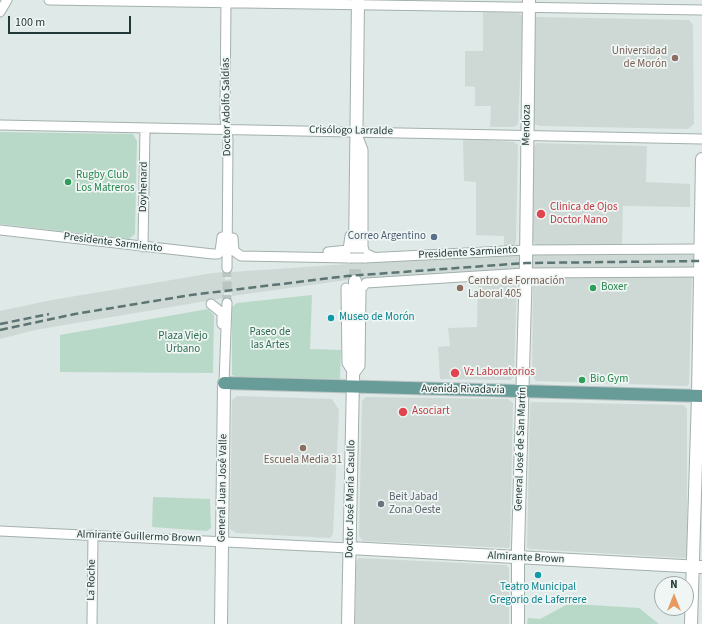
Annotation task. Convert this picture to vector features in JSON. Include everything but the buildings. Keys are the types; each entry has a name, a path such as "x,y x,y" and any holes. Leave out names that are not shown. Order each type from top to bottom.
{"main road":[{"name":"Avenida Rivadavia","path":"224,383 700,396"}],"street":[{"path":"0,12 7,0"},
{"path":"49,0 529,4 702,10"},
{"name":"Doctor Adolfo Saldías","path":"226,2 228,214 232,226 234,251 236,254"},
{"path":"356,257 358,3"},
{"name":"Mendoza","path":"526,250 529,4"},
{"name":"Crisólogo Larralde","path":"0,125 702,139"},
{"name":"Doyhenard","path":"143,247 145,128"},
{"path":"322,257 328,252 344,251 349,247 351,150 357,133"},
{"path":"357,133 364,150 363,247 366,253 375,257"},
{"path":"691,624 698,566 702,159"},
{"path":"227,268 228,214"},
{"name":"Doctor Adolfo Saldías","path":"222,247 222,226 228,214"},
{"name":"Presidente Sarmiento","path":"0,230 213,254 218,254 222,247"},
{"name":"Presidente Sarmiento","path":"236,254 241,256 375,257 526,250 701,249"},
{"name":"General José de San Martín","path":"518,624 518,557 526,250"},
{"name":"Presidente Sarmiento","path":"355,285 366,283 525,273 701,272"},
{"name":"Doctor José María Casullo","path":"348,624 355,285"},
{"name":"General Juan José Valle","path":"221,624 224,383 227,303"},
{"name":"General Juan José Valle","path":"211,304 222,313 222,347 225,352"},
{"name":"Almirante Guillermo Brown","path":"0,530 93,536 349,548"},
{"name":"La Roche","path":"92,624 93,536"},
{"name":"Almirante Brown","path":"349,548 698,566"}],"shaded area":[{"path":"483,12 519,13 523,17 518,124 514,127 490,127 491,106 475,106 475,87 465,86 465,51 483,51"},
{"path":"534,18 689,20 693,25 694,124 688,129 540,126 534,124"},
{"path":"463,138 514,142 518,145 516,242 514,246 504,246 504,236 476,235 476,182 464,181"},
{"path":"537,143 647,146 646,182 690,184 690,207 623,206 622,246 538,246 533,242 533,147"},
{"path":"702,253 696,267 515,269 347,280 232,296 232,292 224,293 224,298 35,330 0,339 0,311 52,300 213,273 225,272 225,280 231,279 232,272 436,258 513,254"},
{"path":"690,274 692,278 689,384 687,386 536,381 532,375 533,280 537,276"},
{"path":"514,276 517,279 514,377 510,380 440,379 438,347 450,346 448,328 477,327 478,277"},
{"path":"237,396 332,399 339,410 333,534 330,538 236,533 230,529 232,400"},
{"path":"366,397 508,399 513,403 509,548 363,541 359,536 362,401"},
{"path":"532,402 684,405 687,409 687,555 685,558 529,549 527,547 530,404"},
{"path":"359,558 506,565 509,568 509,624 355,624 356,562"}],"green space":[{"name":"Rugby Club Los Matreros","path":"0,132 133,134 137,141 135,234 129,239 0,224"},
{"name":"Paseo de las Artes","path":"312,295 310,349 341,350 340,379 238,377 232,375 232,307 237,303"},
{"name":"Plaza Viejo Urbano","path":"208,309 214,315 213,373 60,372 60,335"},
{"path":"153,497 210,499 211,528 207,531 152,527"},
{"path":"575,604 639,608 659,624 527,624 528,618 540,619 566,605"}],"tunnel":[{"path":"355,254 355,281"},
{"path":"227,268 227,303"}],"railway":[{"path":"0,330 75,314 191,295 347,276 526,263 702,261"},
{"path":"0,324 49,314"}],"place":[{"name":"Universidad de Morón","path":"675,58"},
{"name":"Rugby Club Los Matreros","path":"68,182"},
{"name":"Clinica de Ojos Doctor Nano","path":"541,214"},
{"name":"Correo Argentino","path":"434,237"},
{"name":"Centro de Formación Laboral 405","path":"460,288"},
{"name":"Boxer","path":"593,288"},
{"name":"Museo de Morón","path":"331,318"},
{"name":"Vz Laboratorios","path":"455,373"},
{"name":"Bio Gym","path":"582,380"},
{"name":"Asociart","path":"403,412"},
{"name":"Escuela Media 31","path":"303,448"},
{"name":"Beit Jabad Zona Oeste","path":"381,504"},
{"name":"Teatro Municipal Gregorio de Laferrere","path":"538,575"}]}
